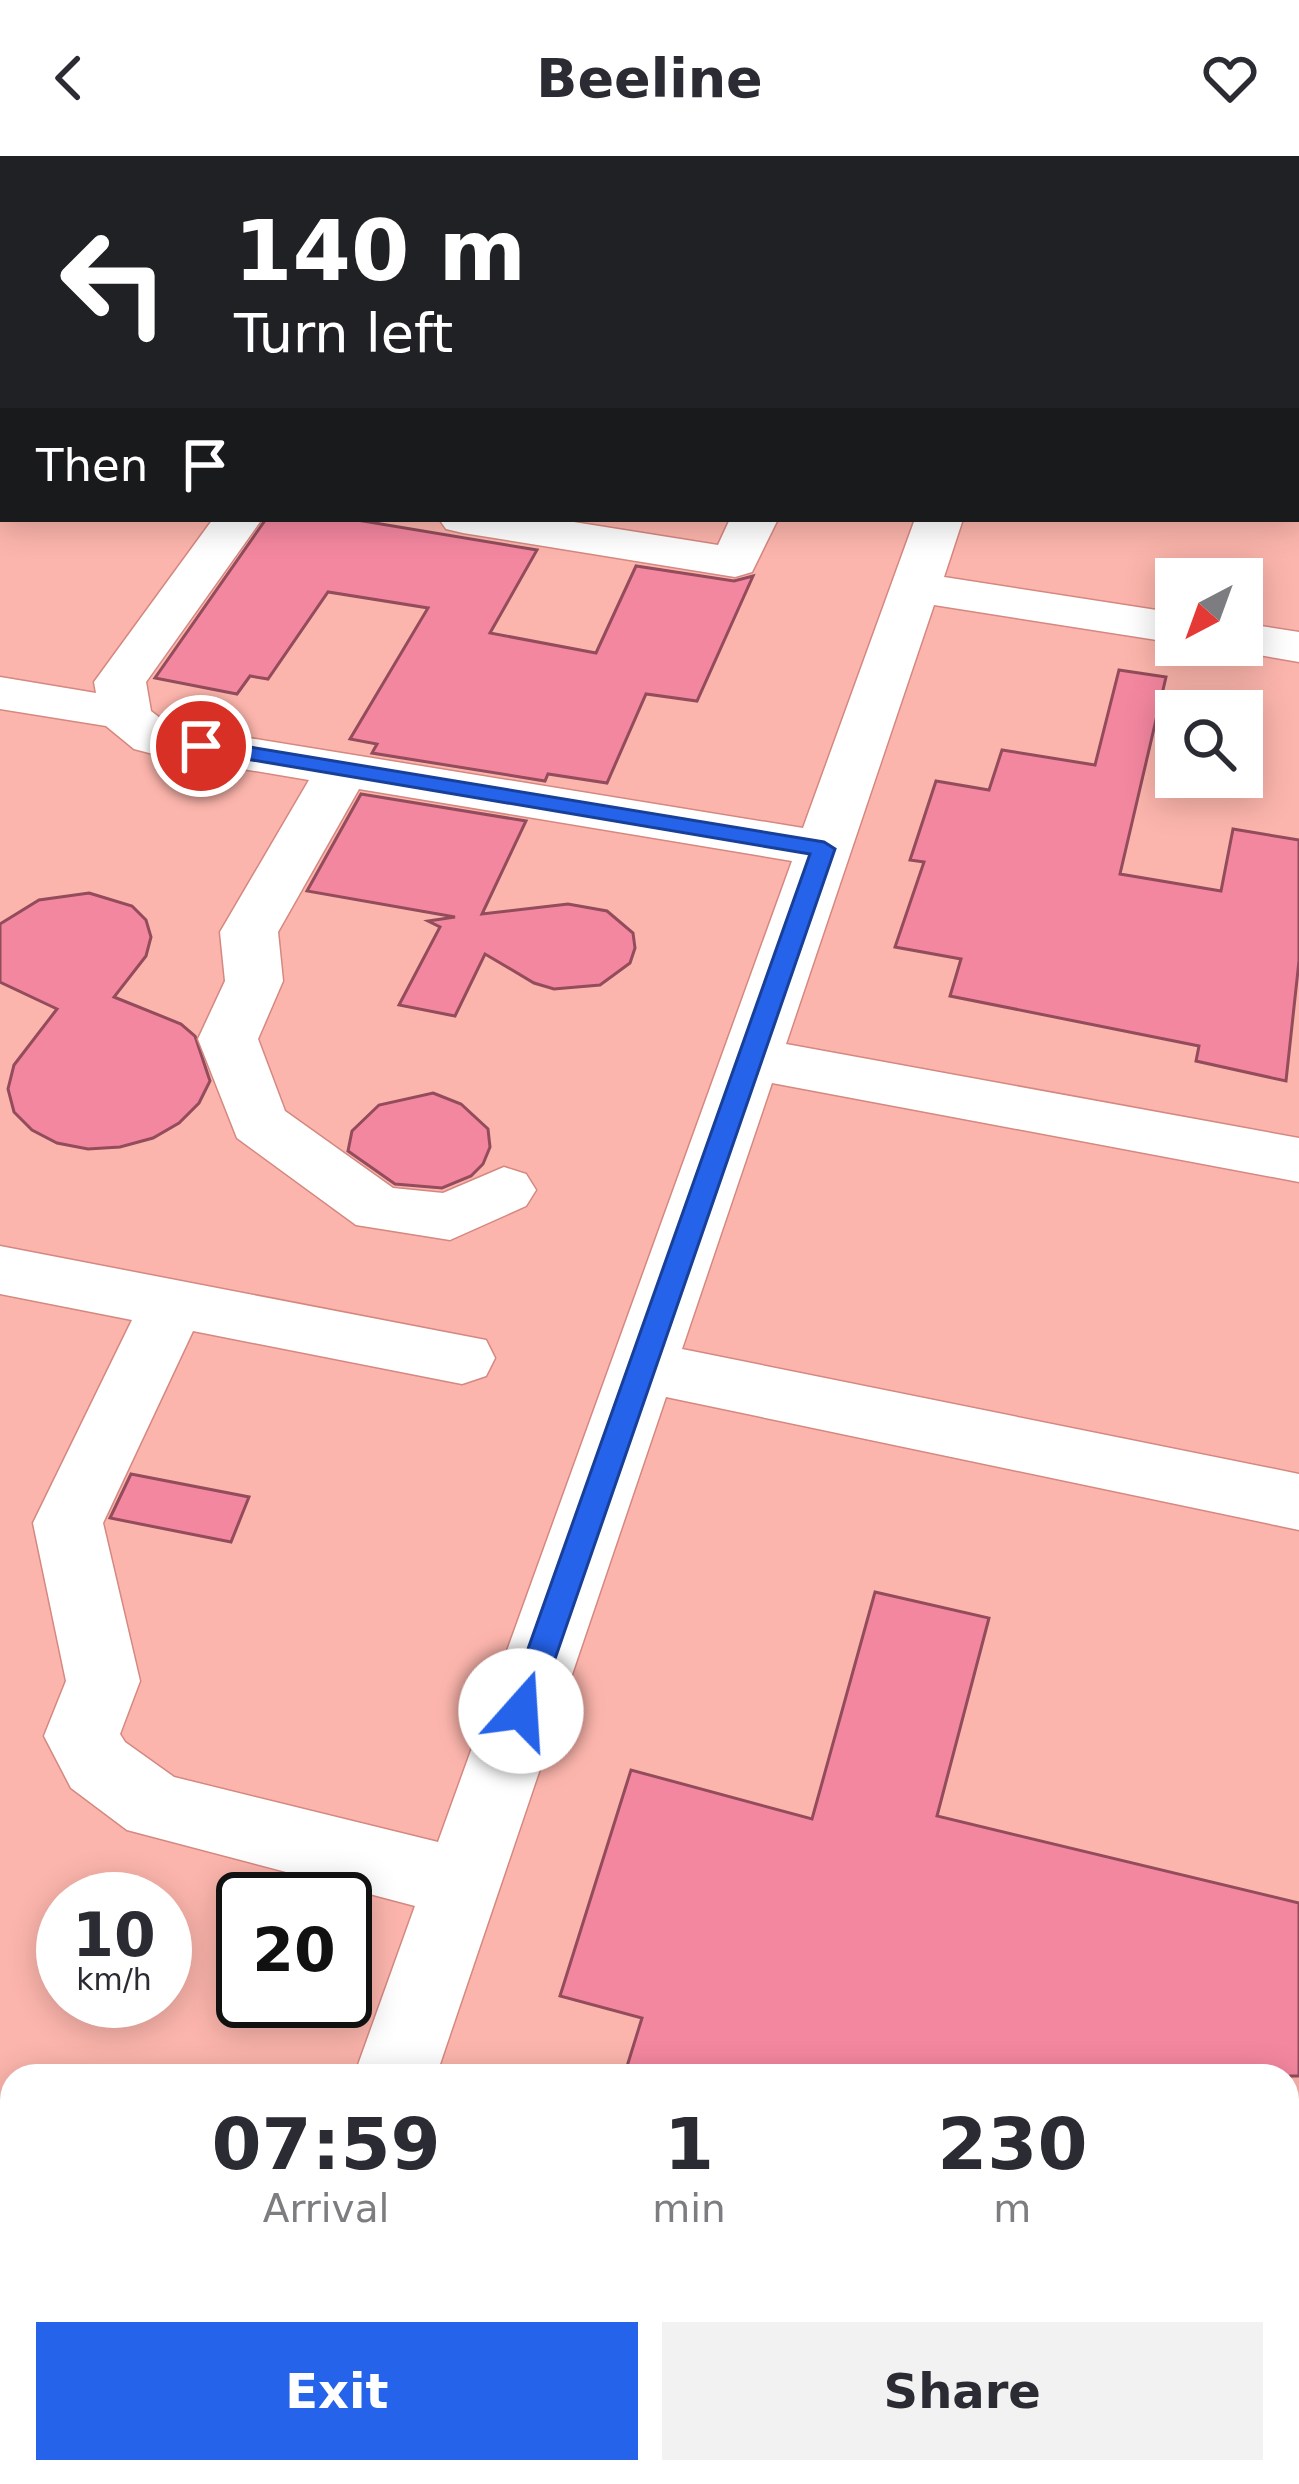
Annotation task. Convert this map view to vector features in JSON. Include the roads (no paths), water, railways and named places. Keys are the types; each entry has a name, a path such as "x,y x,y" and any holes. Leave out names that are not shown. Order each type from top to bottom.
{"lane":[{"path":"125,712 120,682 236,522"},
{"path":"482,522 735,562 753,522"},
{"path":"399,2064 938,522"},
{"path":"915,587 1155,625"},
{"path":"1263,641 1299,647"},
{"path":"0,693 125,712 153,738 824,849"},
{"path":"343,769 249,932 254,981 228,1039 259,1123 378,1209 450,1217 504,1190"},
{"path":"750,1058 1299,1160"},
{"path":"0,1270 462,1358"},
{"path":"173,1304 68,1523 104,1681 82,1736 98,1765 154,1806 461,1883"},
{"path":"641,1366 1299,1502"}]}
